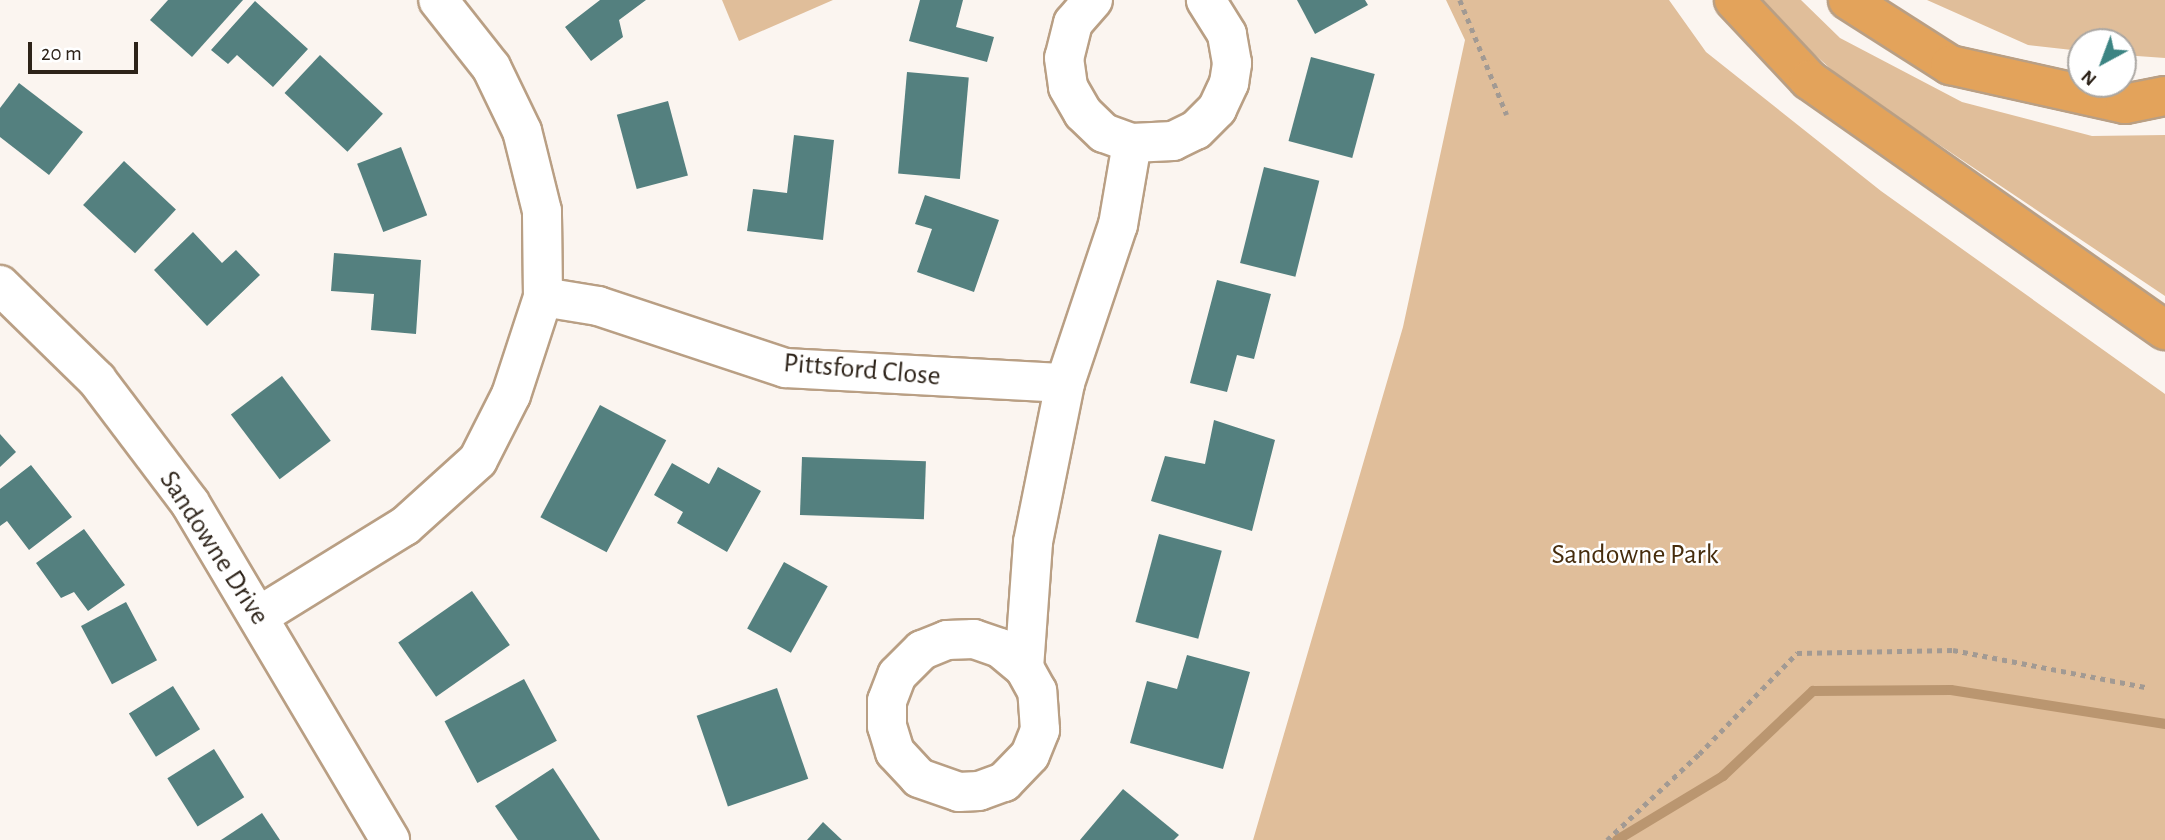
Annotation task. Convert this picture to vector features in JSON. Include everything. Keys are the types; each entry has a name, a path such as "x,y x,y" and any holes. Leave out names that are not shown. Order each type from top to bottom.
{"highway":[{"path":"1734,0 1810,80 2165,330"},
{"path":"1848,0 1950,65 2125,104 2165,96"}],"street":[{"path":"259,616 405,526 478,460 512,395 543,297 542,211 522,131 491,67 438,0"},
{"path":"1093,0 1073,23 1064,58 1069,87 1090,120 1104,133 1132,143 1173,141 1196,130 1217,110 1229,83 1232,63 1227,34 1206,0"},
{"path":"1024,668 1033,542 1065,383 1118,225 1132,143"},
{"name":"Sandowne Drive","path":"0,285 97,380 190,503 390,840"},
{"name":"Pittsford Close","path":"543,297 597,306 786,368 1065,383"}],"path":[{"path":"1460,0 1507,115"},
{"path":"1607,840 1699,754 1797,653 1953,650 2146,687"}],"green space":[{"path":"722,0 833,0 739,41"},
{"name":"Sandowne Park","path":"1446,0 1669,0 1706,52 1881,191 2165,394 2165,840 1253,840 1403,327 1465,40"},
{"path":"1754,0 1801,0 1840,38 1962,102 2092,136 2165,135 2165,296 1844,81"},
{"path":"1927,0 2165,0 2165,58 2137,56 2137,28 2067,28 2067,49 2028,45"}],"building":[{"path":"168,0 243,0 192,57 150,20"},
{"path":"600,0 646,0 619,20 623,37 591,61 565,27"},
{"path":"920,0 963,0 956,27 994,37 987,62 909,41"},
{"path":"1297,0 1365,0 1368,5 1315,34"},
{"path":"255,1 308,49 273,87 237,55 228,64 211,50"},
{"path":"320,55 383,114 347,152 285,93"},
{"path":"1311,57 1375,74 1352,158 1288,141"},
{"path":"907,72 969,77 960,179 898,174"},
{"path":"19,83 83,132 49,175 0,137 0,108"},
{"path":"668,101 688,175 637,189 617,115"},
{"path":"794,135 834,140 823,240 747,231 753,189 787,193"},
{"path":"401,147 427,215 383,232 357,164"},
{"path":"124,161 176,209 135,253 83,205"},
{"path":"1264,167 1319,181 1295,277 1240,263"},
{"path":"925,195 999,220 974,292 917,272 932,229 915,224"},
{"path":"193,232 222,263 236,250 260,275 207,326 154,270"},
{"path":"334,253 421,260 416,334 371,330 374,294 331,291"},
{"path":"1217,280 1271,294 1254,359 1237,355 1227,392 1190,383"},
{"path":"282,376 331,441 280,479 231,415"},
{"path":"600,405 666,440 607,552 540,517"},
{"path":"1214,420 1275,440 1252,531 1151,501 1165,456 1205,464"},
{"path":"0,434 16,452 0,467"},
{"path":"802,457 926,461 924,519 800,515"},
{"path":"672,463 709,484 718,467 761,491 727,552 677,523 683,512 654,495"},
{"path":"31,465 72,517 29,550 7,521 0,526 0,489"},
{"path":"84,529 125,585 88,611 74,592 61,598 36,563"},
{"path":"1159,534 1222,551 1198,639 1135,622"},
{"path":"784,562 828,586 791,653 747,628"},
{"path":"472,591 510,645 436,697 398,643"},
{"path":"126,602 157,660 112,684 81,626"},
{"path":"1187,655 1250,672 1223,769 1130,743 1147,681 1177,689"},
{"path":"524,679 557,741 477,783 445,721"},
{"path":"173,686 200,729 156,757 129,714"},
{"path":"777,688 808,779 728,806 697,716"},
{"path":"214,749 244,797 198,826 167,778"},
{"path":"553,768 600,840 518,840 495,806"},
{"path":"1123,789 1179,835 1174,840 1080,840"},
{"path":"262,813 280,840 221,840"},
{"path":"823,822 842,840 807,840"}],"waterway":[{"path":"1617,840 1723,776 1813,691 1951,690 2165,724"}]}
